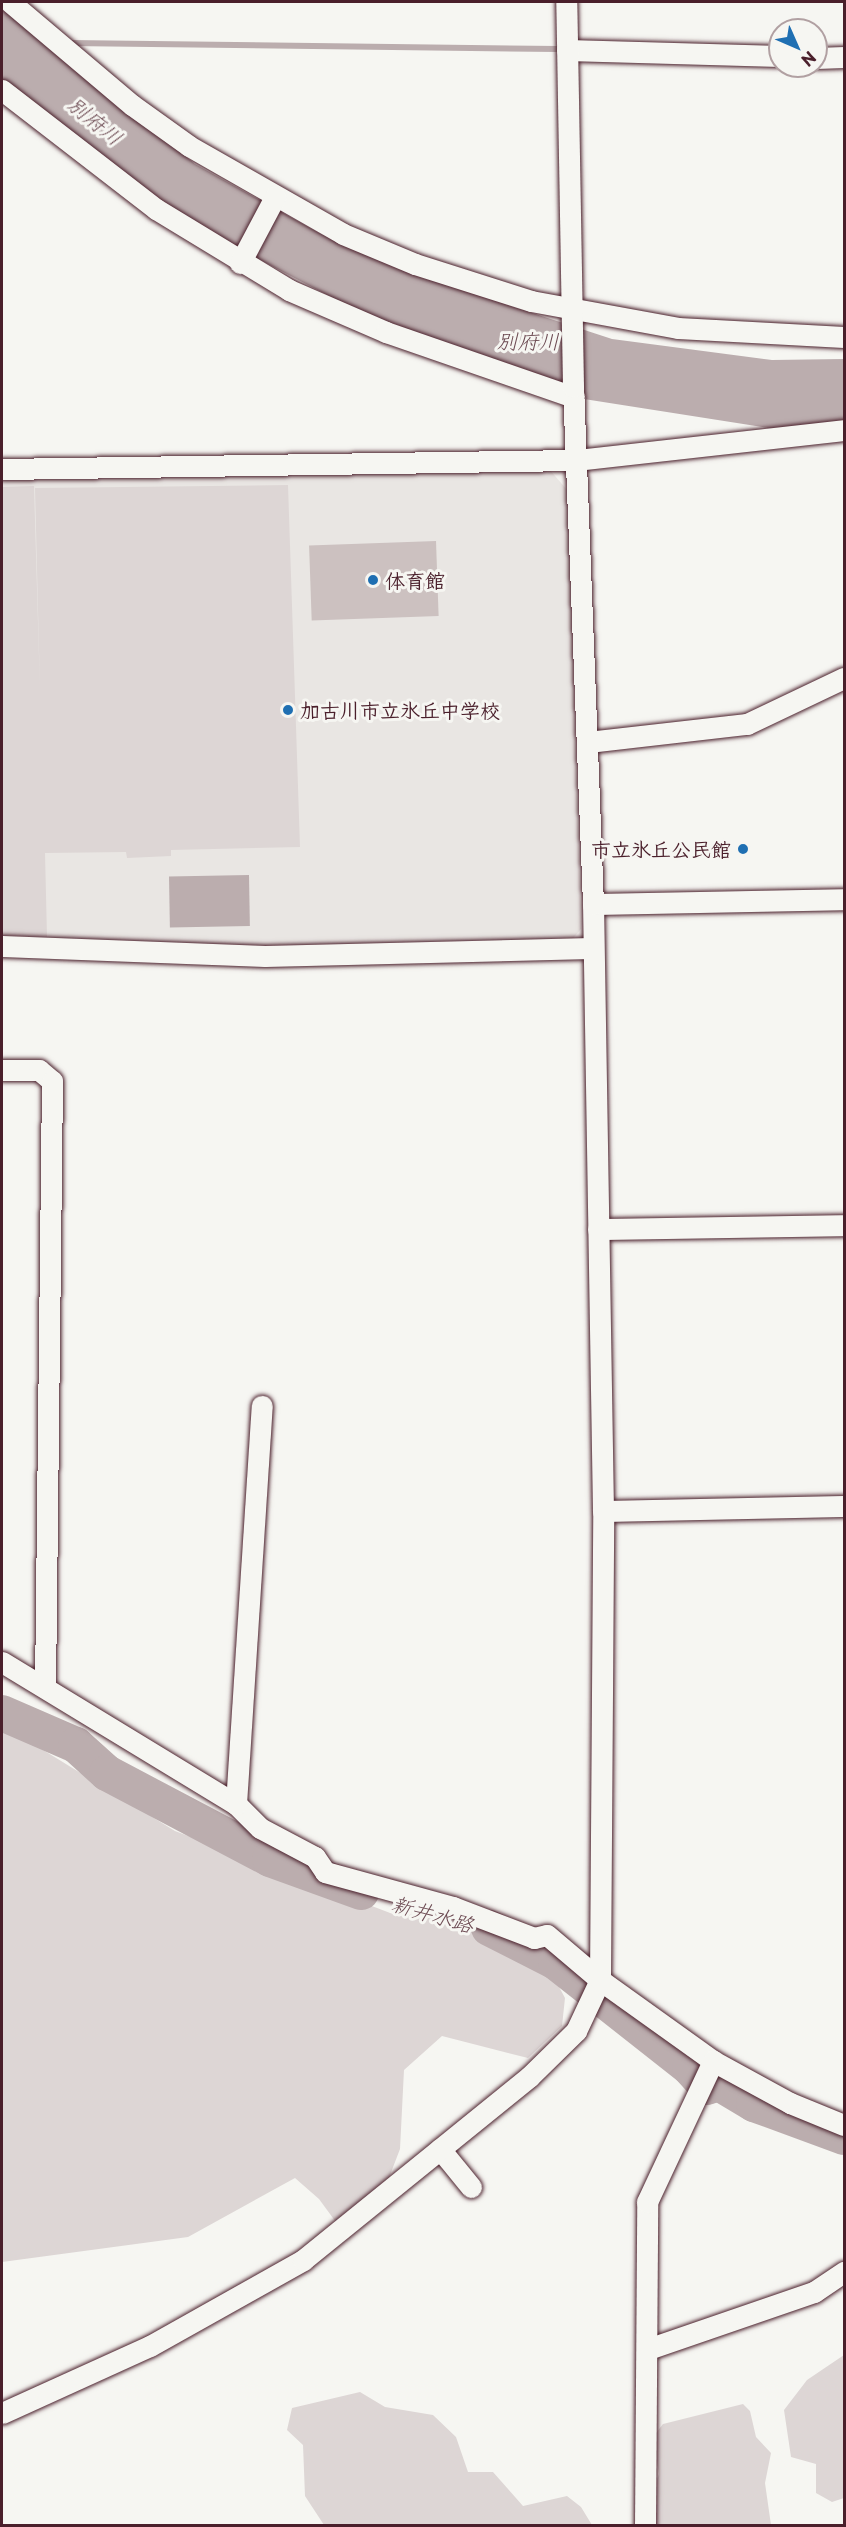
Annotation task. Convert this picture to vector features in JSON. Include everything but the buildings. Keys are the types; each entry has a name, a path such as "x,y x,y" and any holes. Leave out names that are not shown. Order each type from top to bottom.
{"street":[{"path":"10,2 132,105 189,146 275,197 344,234 453,279 573,313 678,328 844,337"},
{"path":"2,2414 150,2346 303,2260 529,2077 576,2031 600,1980 603,1511 591,948 593,904 573,392 566,2"},
{"path":"567,50 768,56"},
{"path":"828,58 844,57"},
{"path":"2,90 147,202 240,263 387,332 573,392"},
{"path":"240,263 275,197"},
{"path":"2,469 577,460 844,430"},
{"path":"588,742 747,724 844,678"},
{"path":"593,904 844,899"},
{"path":"2,946 265,956 591,948"},
{"path":"2,1070 39,1070 52,1081 45,1686"},
{"path":"598,1229 844,1225"},
{"path":"236,1804 262,1406"},
{"path":"603,1511 844,1506"},
{"path":"2,1662 236,1804 260,1828 315,1857 325,1872 453,1907 534,1938 547,1935 600,1980 713,2061 790,2103 844,2125"},
{"path":"645,2526 648,2349 647,2202 713,2061"},
{"path":"440,2149 471,2187"},
{"path":"648,2349 814,2292 844,2272"}],"shaded area":[{"name":"加古川市立氷丘中学校","path":"549,469 568,491 581,929 571,941 272,949 2,939 2,480"},
{"path":"288,485 300,847 171,850 171,856 127,858 126,852 45,853 47,937 2,935 2,487 34,486 40,691 35,488"},
{"path":"2,1715 35,1745 175,1831 398,1916 457,1909 513,1921 540,1951 565,1998 562,2026 528,2058 442,2036 404,2070 400,2149 382,2196 341,2229 319,2199 295,2178 188,2237 2,2262"},
{"path":"844,2355 844,2498 832,2502 816,2493 816,2464 791,2457 784,2410 807,2380"},
{"path":"360,2392 385,2407 433,2415 456,2437 468,2472 493,2472 523,2506 567,2496 581,2507 592,2525 324,2525 305,2496 303,2445 287,2430 292,2408"},
{"path":"743,2404 750,2411 756,2437 771,2453 765,2483 771,2525 642,2526 659,2474 653,2437 663,2424"}],"water":[{"name":"別府川","path":"2,5 195,164 321,234 426,278 612,339 772,360 844,359 844,426 787,431 584,399 354,309 195,226 2,81"},
{"path":"249,875 250,926 170,927 169,876"}],"waterway":[{"path":"68,43 558,49"},
{"name":"新井水路","path":"2,1713 76,1745 107,1773 270,1859 361,1892"},
{"name":"新井水路","path":"489,1928 556,1962 690,2068 707,2087 719,2083 754,2104 844,2137"}],"place":[{"name":"体育館","path":"373,580"},
{"name":"加古川市立氷丘中学校","path":"288,710"},
{"name":"市立氷丘公民館","path":"743,849"}]}
